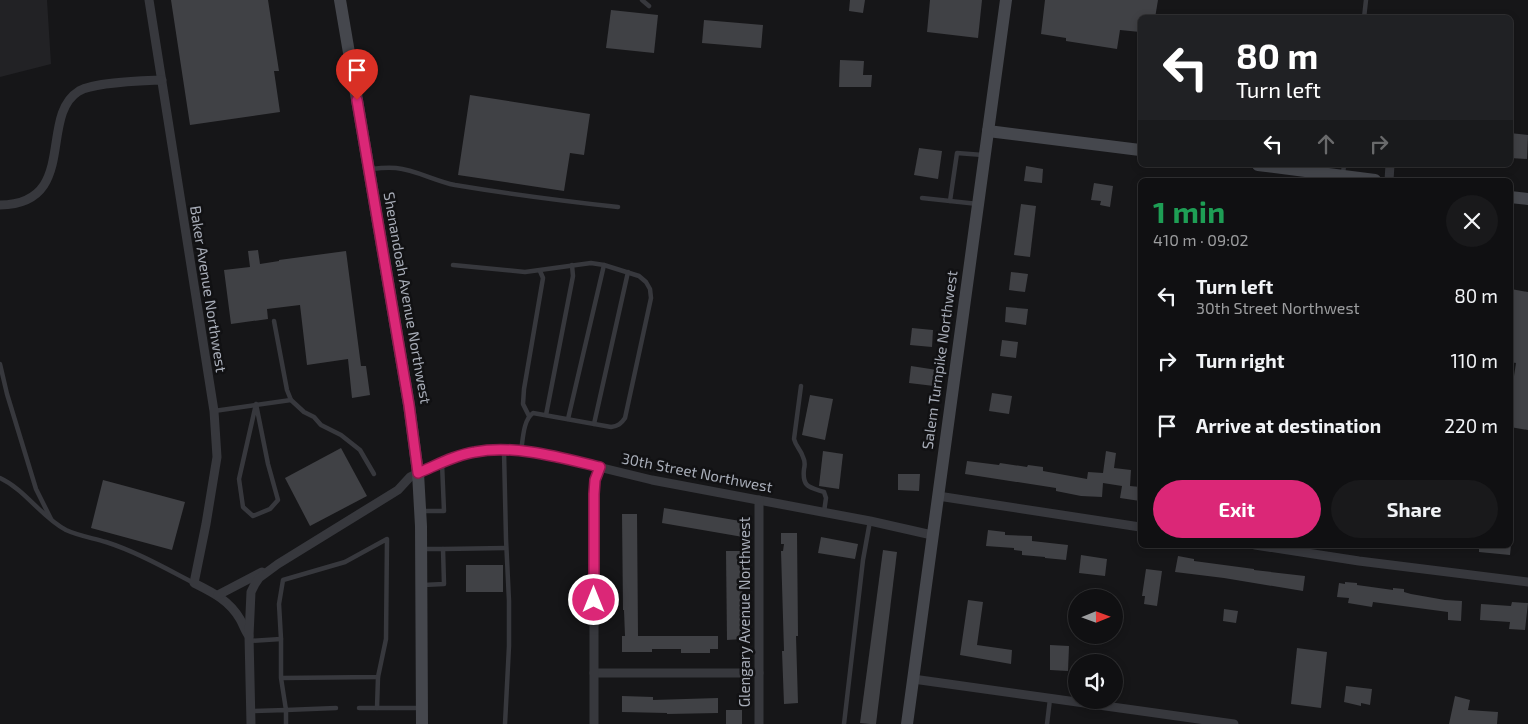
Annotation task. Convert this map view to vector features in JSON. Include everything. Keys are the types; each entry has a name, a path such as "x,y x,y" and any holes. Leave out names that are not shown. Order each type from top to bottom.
{"street":[{"name":"Baker Avenue Northwest","path":"149,0 214,410 216,457 206,524 194,582"},
{"name":"Shenandoah Avenue Northwest","path":"340,0 409,405 418,473 422,549 422,724"},
{"name":"Salem Turnpike Northwest","path":"906,724 1006,0"},
{"path":"0,204 29,198 46,181 52,169 62,113 74,95 81,90 93,86 162,80"},
{"path":"988,131 1138,150"},
{"path":"1292,167 1344,170 1369,178"},
{"path":"1513,197 1528,199"},
{"name":"30th Street Northwest","path":"251,724 249,639 251,592 259,578 278,564 398,490 418,473 459,456 477,451 504,450 545,454 652,480 870,521 932,535"},
{"path":"594,724 594,494 595,480 600,467"},
{"path":"938,496 1138,527"},
{"name":"Glengary Avenue Northwest","path":"758,724 760,500"},
{"path":"1274,548 1359,561 1528,582"},
{"name":"30th Street Northwest","path":"218,594 278,564"},
{"path":"194,582 218,594 229,605 239,617 249,639"},
{"path":"594,673 759,673"},
{"path":"913,679 1198,721 1234,724"}],"lane":[{"path":"642,0 649,6"},
{"path":"1364,15 1366,0"},
{"path":"950,201 957,152 985,155"},
{"path":"368,169 382,167 397,168 452,184 540,199 618,207"},
{"path":"922,198 978,204"},
{"path":"453,265 525,272 591,264 604,265 639,276 650,289 651,298 625,418 622,423 611,428 536,413 529,416"},
{"path":"568,419 604,265"},
{"path":"546,415 573,276 572,266"},
{"path":"521,451 529,416 523,404 524,389 543,278 540,271"},
{"path":"594,424 628,272"},
{"path":"274,320 287,390 291,400 360,450 374,474"},
{"path":"0,364 36,489 53,522"},
{"path":"800,386 794,439 805,462 803,478 805,484 810,488 824,492 826,498 824,512"},
{"path":"214,410 291,400"},
{"path":"256,404 268,464 278,500 270,509 253,516 243,507 239,479 256,404"},
{"path":"504,450 509,601 505,724"},
{"path":"420,511 444,511 442,463"},
{"path":"0,478 23,493 53,522 68,531 106,542 194,582"},
{"path":"844,724 863,560 870,521"},
{"path":"286,724 286,710 281,678 279,604 283,580 344,562 387,539 386,639 378,677 377,708"},
{"path":"422,549 506,548"},
{"path":"422,585 444,584 443,549"},
{"path":"249,639 281,639"},
{"path":"281,678 378,677"},
{"path":"1047,724 1050,699"},
{"path":"251,711 336,708"},
{"path":"359,708 422,708"}],"shaded area":[{"path":"0,0 47,0 51,64 0,77"}],"building":[{"path":"171,0 268,0 279,71 274,71 280,112 190,125"},
{"path":"850,0 865,0 863,13 849,11"},
{"path":"930,0 982,0 978,38 927,32"},
{"path":"1045,0 1158,0 1156,15 1138,15 1138,32 1120,30 1117,49 1066,41 1066,38 1041,34"},
{"path":"611,10 658,15 654,53 606,48"},
{"path":"704,20 763,25 761,48 702,43"},
{"path":"840,60 864,61 863,75 872,75 871,87 839,87"},
{"path":"470,95 590,114 584,155 570,153 564,191 458,175"},
{"path":"1513,133 1528,135 1527,159 1513,158"},
{"path":"919,148 942,151 938,179 914,175"},
{"path":"1026,166 1043,169 1042,183 1024,181"},
{"path":"1094,183 1113,186 1110,207 1100,205 1101,201 1091,200"},
{"path":"1021,204 1036,206 1030,257 1014,255"},
{"path":"258,250 260,264 346,251 361,366 366,366 370,395 352,398 348,359 307,365 300,305 267,309 268,319 231,324 224,270 250,267 248,251"},
{"path":"1011,272 1028,274 1025,292 1009,290"},
{"path":"1513,289 1528,292 1528,430 1513,428 1513,382 1516,363 1513,362"},
{"path":"1006,307 1028,309 1026,325 1005,322"},
{"path":"912,328 933,330 932,347 910,345"},
{"path":"1002,340 1018,342 1016,358 1000,356"},
{"path":"911,366 937,370 934,386 909,383"},
{"path":"992,393 1012,396 1009,414 989,411"},
{"path":"810,395 833,399 825,440 802,435"},
{"path":"341,448 367,496 310,526 285,478"},
{"path":"823,451 843,454 839,489 819,486"},
{"path":"1106,451 1116,453 1114,468 1131,470 1130,486 1138,487 1138,501 1120,498 1122,486 1103,483 1102,497 1081,496 1056,491 1056,488 965,474 967,461 1043,467 1043,471 1087,479 1088,472 1103,473"},
{"path":"898,474 920,474 919,491 898,490"},
{"path":"103,480 185,502 172,550 91,528"},
{"path":"664,508 746,522 743,537 662,523"},
{"path":"622,514 637,514 638,636 718,636 718,649 710,649 710,653 681,653 681,649 652,649 652,652 622,652 622,636 625,636"},
{"path":"988,530 1005,532 1005,535 1032,536 1032,541 1068,545 1066,560 1022,555 1022,551 1014,550 1014,548 986,546"},
{"path":"781,533 797,533 798,636 796,636 798,703 784,704 781,551 783,551 784,544 781,544"},
{"path":"821,537 858,544 855,559 818,553"},
{"path":"1479,548 1511,548 1510,555 1479,552"},
{"path":"883,550 897,552 876,724 860,723"},
{"path":"726,551 742,551 743,639 727,640"},
{"path":"1081,555 1107,559 1105,576 1079,573"},
{"path":"1178,556 1194,559 1194,561 1305,576 1303,591 1175,572"},
{"path":"466,565 503,565 503,592 466,592"},
{"path":"1146,569 1162,571 1157,606 1144,604 1145,596 1142,596"},
{"path":"1345,582 1393,590 1393,588 1404,589 1404,592 1411,594 1462,601 1461,621 1448,620 1448,612 1373,602 1372,607 1348,603 1349,598 1337,597 1339,583 1345,584"},
{"path":"968,600 983,602 977,645 1012,650 1011,664 960,655"},
{"path":"1512,602 1528,603 1525,630 1509,629 1510,622 1480,620 1481,604 1511,606"},
{"path":"1224,609 1238,611 1236,623 1223,621"},
{"path":"1050,645 1069,646 1068,671 1050,670"},
{"path":"1297,648 1327,652 1321,708 1291,704"},
{"path":"1346,686 1372,689 1370,705 1361,703 1361,706 1344,702"},
{"path":"622,696 653,697 653,700 718,698 718,713 667,714 622,712"},
{"path":"1455,696 1470,700 1468,710 1498,712 1497,724 1449,724"},
{"path":"726,710 742,710 742,724 726,724"}],"route":[{"path":"357,100 409,405 418,473 459,456 477,451 495,450 545,454 600,467 595,480 594,494 594,600"}]}
